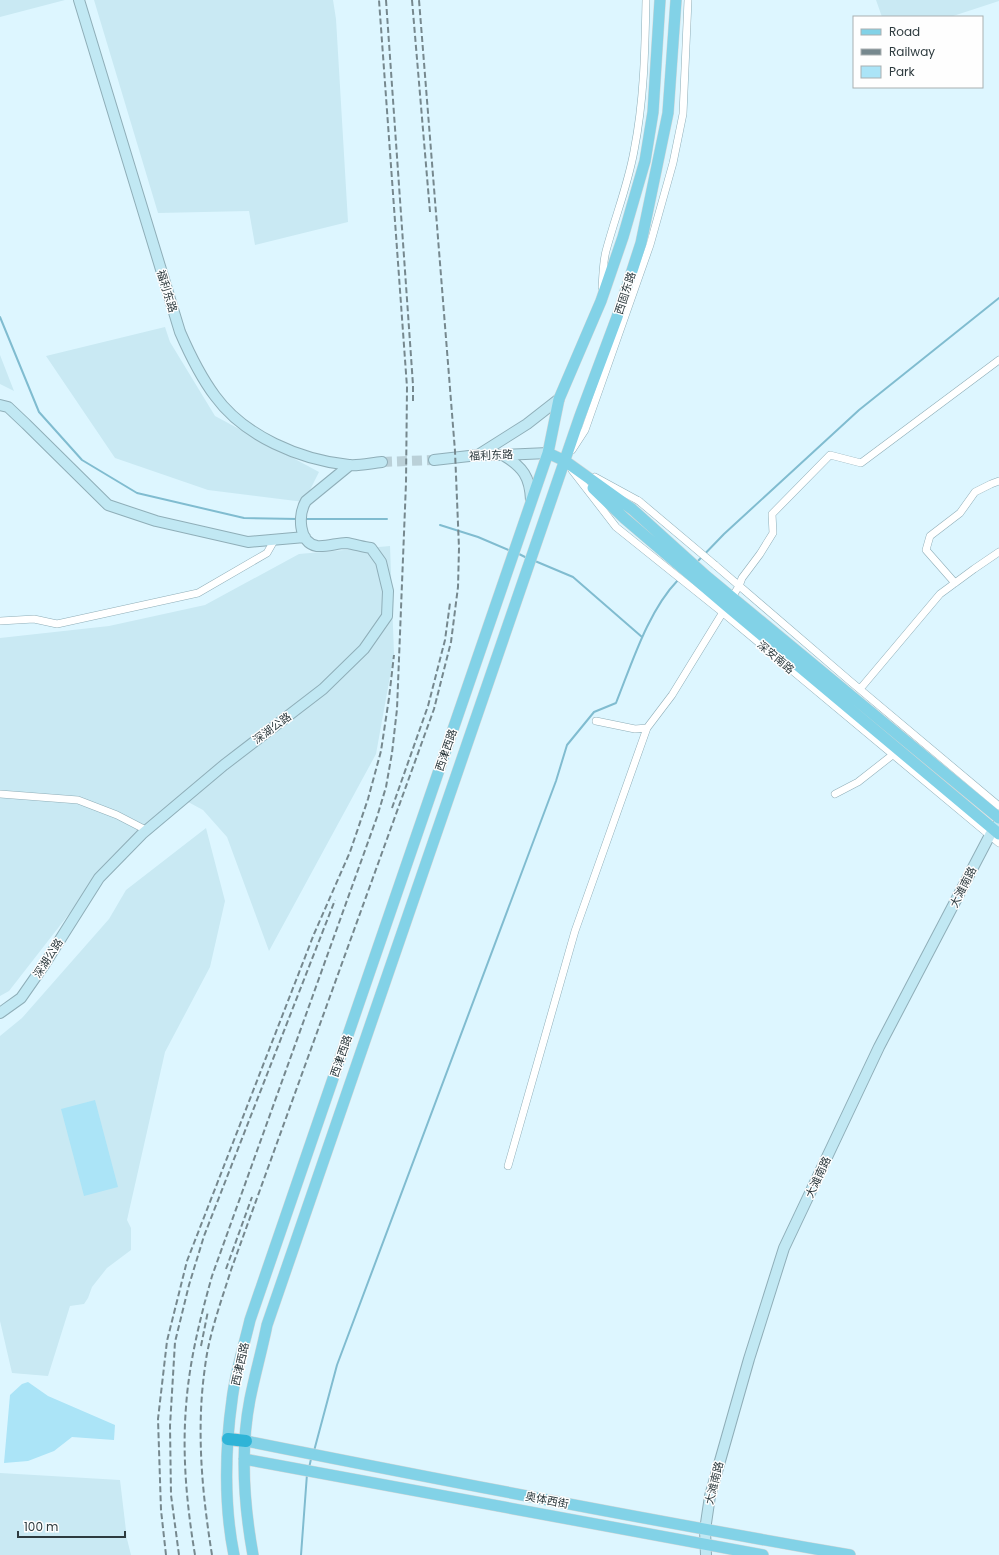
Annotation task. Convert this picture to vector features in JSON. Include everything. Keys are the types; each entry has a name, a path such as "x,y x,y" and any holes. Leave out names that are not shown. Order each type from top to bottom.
{"highway":[{"path":"228,1439 246,1441"}],"main road":[{"name":"福利东路","path":"79,0 180,332 196,369 215,397 236,418 269,441 304,456 350,465 382,462"},
{"name":"西固东路","path":"509,567 548,453 559,399 600,301 623,237 645,161 654,112 660,0"},
{"name":"西固东路","path":"526,574 580,416 617,317 641,243 668,113 676,0"},
{"path":"478,455 527,424 559,399"},
{"path":"0,405 8,407 108,505 156,521 248,542 305,537 301,525 303,507 306,501 350,465"},
{"name":"福利东路","path":"434,460 478,455 503,456 548,453"},
{"path":"548,453 565,460"},
{"path":"503,456 516,462 525,473 530,486 531,500"},
{"name":"深安南路","path":"565,460 635,505 698,582"},
{"name":"深安南路","path":"565,460 624,518 698,582 999,818"},
{"name":"深湖公路","path":"0,1013 21,998 99,878 146,830 230,760 323,689 364,649 387,616 388,591 381,562 371,548 346,543 318,546 310,543 305,537"},
{"name":"西津西路","path":"234,1555 229,1534 226,1455 232,1399 250,1320 509,567"},
{"name":"西津西路","path":"253,1555 249,1531 244,1459 250,1400 267,1325 526,574"},
{"name":"深安南路","path":"727,605 895,752 995,830"},
{"name":"大滩南路","path":"706,1550 705,1530 710,1496 749,1359 784,1248 879,1047 995,830"},
{"name":"奥体西街","path":"246,1441 705,1530 850,1555"},
{"name":"奥体西街","path":"244,1459 368,1481 706,1550 764,1555"}],"street":[{"path":"600,301 606,252 624,195 634,152 642,104 645,68 646,0"},
{"path":"565,460 585,430 650,245 664,197 683,114 688,0"},
{"path":"508,1166 575,931 647,728 672,695 739,586 742,578 760,554 773,533 772,514 830,455 861,463 999,360"},
{"name":"深安南路","path":"565,460 616,527 698,582"},
{"path":"955,583 926,550 930,536 960,513 975,492 999,481"},
{"name":"深安南路","path":"635,505 715,565 999,806"},
{"path":"0,621 34,618 57,624 198,593 267,553 275,539"},
{"path":"860,689 940,594 999,552"},
{"path":"596,721 634,729 647,728"},
{"path":"835,794 858,782 895,752"},
{"path":"0,794 78,800 117,815 146,830"},
{"name":"深安南路","path":"995,830 999,843"}],"shaded area":[{"path":"0,0 65,0 0,17"},
{"path":"94,0 333,0 336,19 348,222 255,245 249,211 158,213"},
{"path":"876,0 999,0 953,16 882,16"},
{"path":"165,327 170,342 215,416 319,472 304,502 208,490 115,458 46,356"},
{"path":"0,355 14,391 0,384"},
{"path":"390,546 394,654 376,754 269,951 227,837 203,810 179,797 97,878 9,991 0,996 0,638 109,626 205,605 299,554"},
{"path":"206,828 225,901 210,967 165,1052 127,1220 131,1228 131,1250 107,1268 92,1287 84,1304 70,1306 48,1376 12,1373 0,1321 0,1036 22,1018 109,919 126,890"},
{"path":"0,1473 120,1480 127,1539 131,1555 0,1555"}],"green space":[{"path":"95,1100 118,1187 84,1196 61,1109"},
{"path":"28,1382 48,1396 115,1425 114,1440 72,1437 54,1451 28,1461 4,1463 10,1395 22,1384"}],"waterway":[{"path":"696,563 724,534 859,410 999,298"},
{"path":"0,317 39,412 82,460 137,493 244,518 298,519"},
{"path":"304,519 387,519"},
{"path":"440,525 478,537 511,551"},
{"path":"517,553 527,558"},
{"path":"535,561 573,577 642,637"},
{"path":"314,1451 337,1365 556,781 567,745 594,712 616,703 649,622 667,593 678,580"},
{"path":"309,1468 311,1459"},
{"path":"301,1555 307,1474"}],"tunnel":[{"path":"382,462 434,460"}],"railway":[{"path":"195,1555 186,1481 185,1425 187,1390 199,1324 212,1276 377,817 386,787 392,753 397,709 406,483 407,387 379,0"},
{"path":"386,0 413,385 413,403"},
{"path":"412,0 430,212"},
{"path":"212,1555 205,1508 201,1461 202,1390 212,1330 231,1270 434,709 451,642 458,587 459,548 455,451 419,0"},
{"path":"392,808 428,706 445,640 450,603"},
{"path":"166,1555 161,1510 158,1419 167,1341 187,1261 314,934 350,852 368,799 381,751 394,655"},
{"path":"179,1555 171,1495 170,1426 175,1342 189,1285 204,1236 335,900"},
{"path":"226,1269 252,1197"},
{"path":"201,1346 208,1311"}]}
